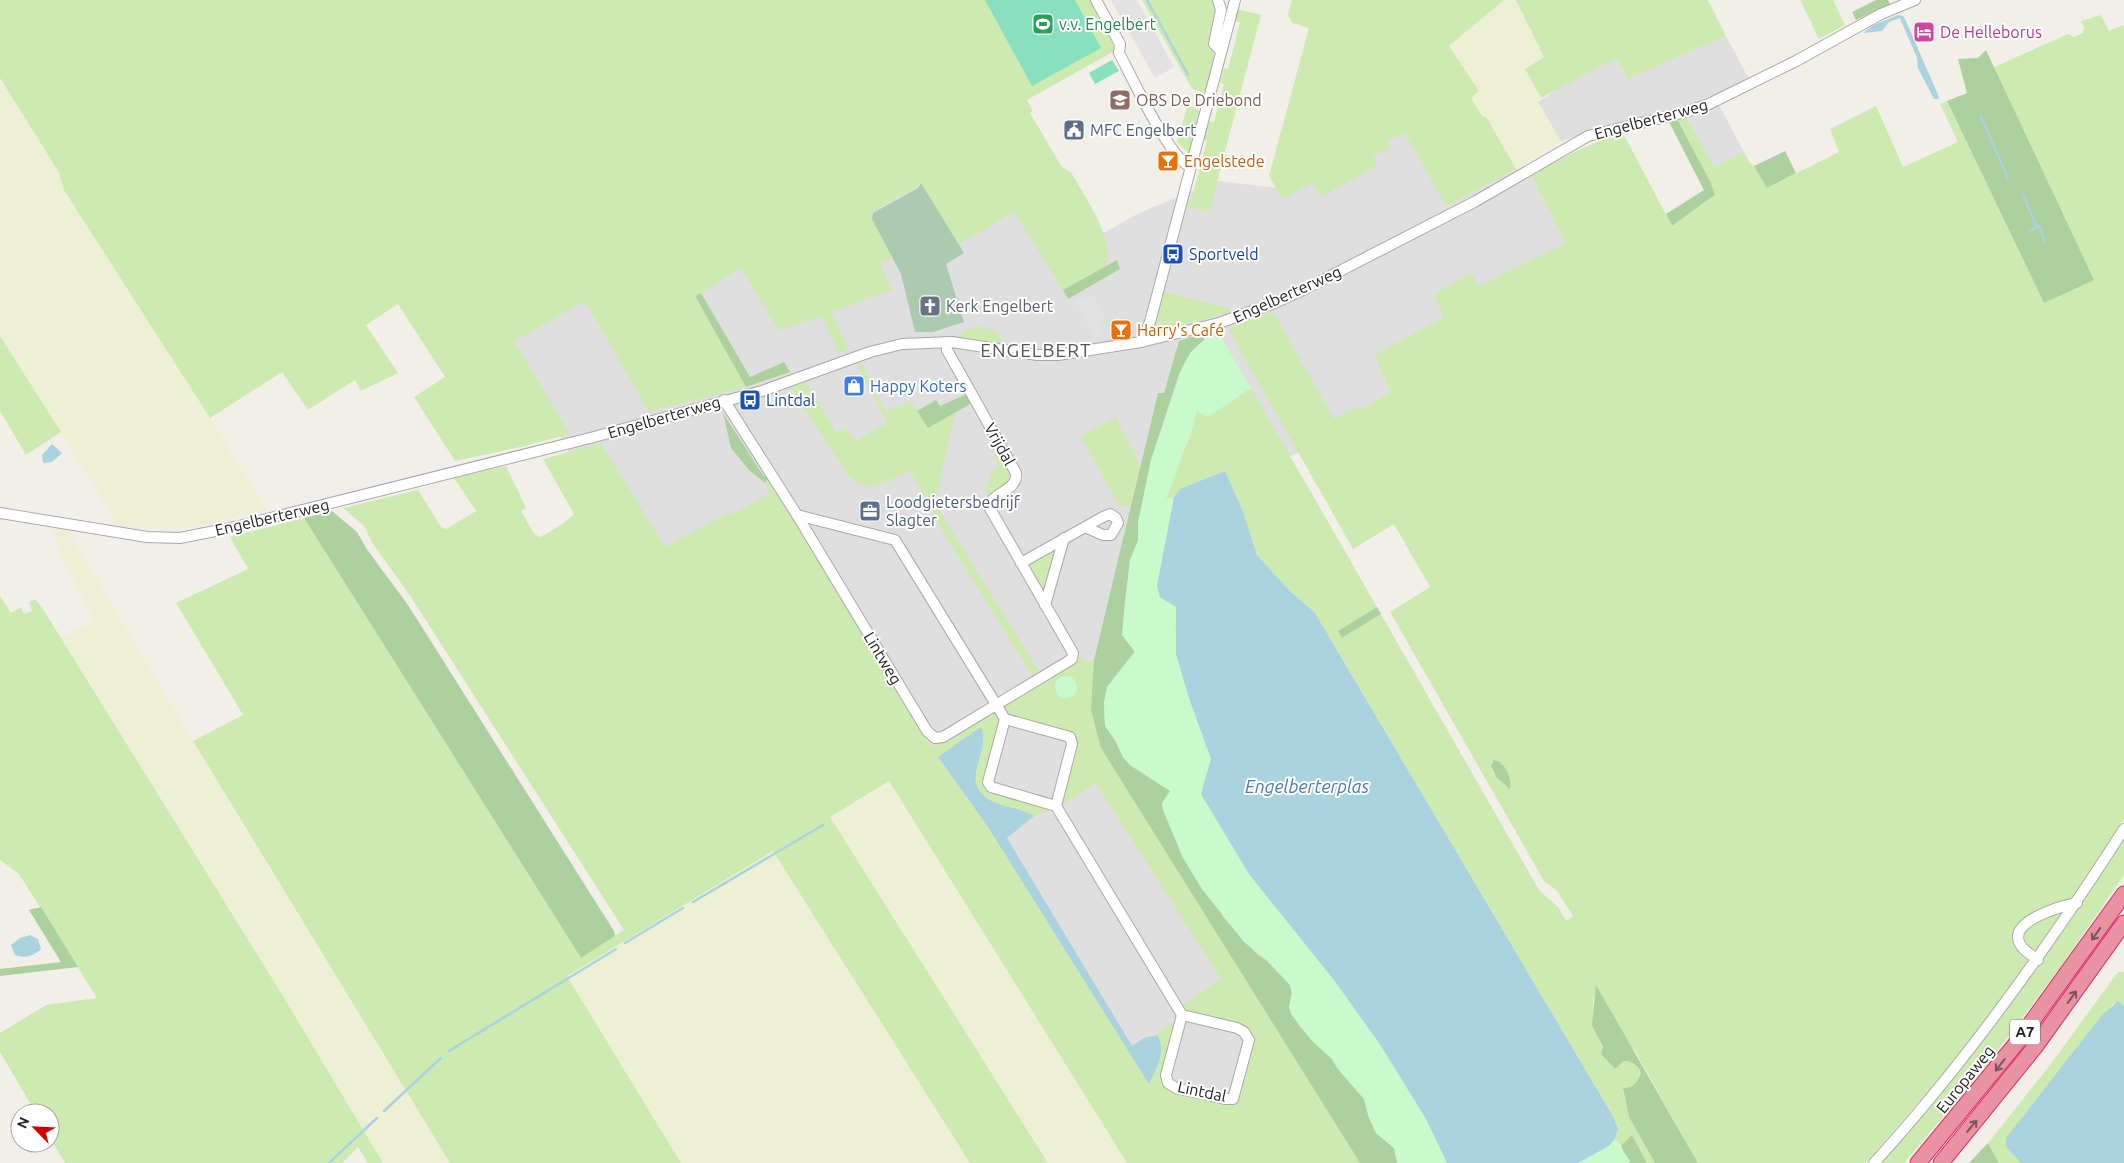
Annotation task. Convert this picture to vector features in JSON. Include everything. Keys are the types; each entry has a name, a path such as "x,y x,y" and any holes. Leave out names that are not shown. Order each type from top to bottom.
{"highway":[{"name":"Europaweg","path":"1918,1163 2015,1045 2124,894"},
{"name":"A7","path":"1940,1163 2035,1047 2124,924"}],"street":[{"path":"1096,0 1120,44 1119,53 1145,102 1178,158 1190,167"},
{"path":"1218,0 1221,10 1214,44 1221,51"},
{"path":"1141,342 1150,322 1235,0"},
{"name":"Engelberterweg","path":"0,513 147,537 180,538 235,527 594,437 798,380 870,352 902,344 946,342 1037,355 1058,355 1141,342 1218,323 1272,304 1305,289 1476,201 1588,136 1682,113 1710,104 1796,61 1881,14 1915,0"},
{"path":"1150,322 1162,337"},
{"name":"Vrijdal","path":"946,342 947,350 1016,473 1017,479 1012,486 991,498 988,505 1073,653 1072,659 996,705"},
{"path":"724,400 797,515 895,540 1005,719 1070,737 1072,744 1056,806"},
{"name":"Lintweg","path":"797,515 927,731 935,738 943,737 996,705"},
{"path":"1021,562 1085,527"},
{"path":"1045,605 1064,538"},
{"path":"1005,719 988,782 991,787 1056,806 1182,1015"},
{"path":"1874,1163 1951,1072 2038,960 2124,829"},
{"path":"2038,960 2021,947 2018,940 2020,930 2030,920 2077,903"},
{"name":"Lintdal","path":"1182,1015 1237,1028 1244,1032 1249,1040 1233,1099 1225,1100 1176,1088 1168,1083 1166,1075 1182,1015"}],"shaded area":[{"path":"1111,0 1137,0 1174,67 1155,78"},
{"path":"1726,36 1750,81 1680,108 1595,128 1561,142 1538,102 1562,86 1616,58 1628,79"},
{"path":"1718,103 1744,152 1714,168 1686,116"},
{"path":"1411,122 1446,207 1516,169 1531,175 1566,243 1409,401 1334,441 1133,509 1416,1163 1352,1163 1244,1118 1151,1106 768,515 664,571 576,465 507,339 593,287 684,288 849,209 976,139 1054,261 1139,213 1217,181 1288,189"},
{"path":"1092,294 1106,321 1098,323 1103,336 1094,338 1076,302"}],"green space":[{"path":"0,0 1091,0 1116,50 1027,100 1033,111 1030,113 1062,167 1071,172 1103,230 1108,255 1106,266 1063,290 1014,212 959,244 921,184 872,212 872,219 893,258 880,263 892,290 831,312 849,350 839,353 821,316 779,331 741,268 695,297 746,387 649,412 585,301 514,341 570,434 455,461 414,397 445,377 398,304 366,325 398,373 361,391 355,380 308,410 282,372 210,418 64,190 58,171 0,78"},
{"name":"v.v. Engelbert","path":"985,0 1075,0 1101,48 1032,86"},
{"path":"1142,0 1214,0 1218,10 1211,42 1215,60 1206,93 1192,89"},
{"path":"1292,0 1504,0 1449,46 1479,91 1471,98 1482,116 1487,118 1516,169 1446,207 1405,133 1388,141 1390,149 1373,156 1377,166 1321,197 1313,183 1282,199 1269,176 1309,28 1292,23 1288,15"},
{"path":"1504,0 1516,0 1544,57 1525,69 1541,98 1538,102 1561,142 1516,169 1488,118 1482,116 1470,98 1479,91 1449,46"},
{"path":"1516,0 1708,0 1726,36 1628,79 1616,58 1541,98 1525,69 1544,57"},
{"path":"1800,0 1833,0 1845,25 1819,39"},
{"path":"1876,0 1888,0 1890,4 1856,20 1852,12"},
{"path":"1237,9 1261,15 1209,212 1184,206 1186,199 1191,201 1207,141 1203,140 1208,121 1214,122 1224,84 1220,82 1224,68 1228,69 1240,23 1234,21"},
{"path":"2101,15 2109,31 2124,25 2124,819 2075,897 2049,906 2014,936 2016,944 2029,963 1947,1069 1866,1163 1698,1163 1635,1051 1593,997 1594,1021 1592,1026 1603,1048 1602,1052 1615,1069 1624,1061 1627,1061 1638,1067 1641,1072 1635,1084 1623,1089 1629,1117 1655,1163 1647,1163 1632,1136 1621,1146 1615,1139 1618,1129 1614,1118 1315,613 1290,591 1257,555 1243,511 1225,471 1211,476 1174,497 1174,500 1166,499 1192,430 1197,410 1208,417 1251,388 1377,607 1338,631 1342,638 1381,614 1539,890 1558,907 1566,921 1573,916 1557,891 1544,881 1390,612 1430,587 1394,524 1353,549 1230,332 1230,328 1273,312 1334,419 1361,406 1363,409 1391,392 1374,355 1443,318 1434,294 1471,273 1479,286 1566,243 1531,175 1554,162 1588,146 1623,133 1672,226 1712,198 1710,181 1677,119 1686,116 1714,167 1744,152 1750,163 1757,169 1767,188 1839,152 1830,129 1876,106 1903,167 1958,142 1940,104 1947,101 2044,303 2093,279 1992,68 2068,34 2074,37 2083,33 2084,27 2081,21","holes":["1497,760 1509,777 1510,789 1494,774 1491,763"]},
{"path":"1986,50 2094,280 2044,303 1947,101 1967,93 1958,59 1978,58"},
{"path":"1112,60 1119,71 1095,84 1089,73"},
{"path":"0,78 58,171 64,190 123,278 267,510 200,526 178,529 119,526 0,336"},
{"path":"1188,104 1201,112 1189,154 1177,142"},
{"path":"1677,119 1710,181 1715,195 1672,226 1666,214 1704,190 1669,122"},
{"path":"1785,151 1796,173 1767,188 1754,166"},
{"path":"921,183 964,253 946,264 964,322 933,332 915,332 901,274 872,219 873,213 918,188"},
{"path":"1117,260 1120,269 1068,299 1063,290"},
{"path":"701,293 750,377 784,362 790,372 746,387 695,296"},
{"path":"1162,293 1228,308 1230,312 1167,329 1159,323 1157,314"},
{"path":"982,326 993,330 999,335 1003,345 958,338 964,331"},
{"path":"0,336 61,432 26,455 0,411"},
{"path":"1220,336 1251,388 1208,417 1197,411 1192,430 1166,499 1174,500 1157,586 1160,597 1176,607 1175,630 1189,698 1211,759 1201,794 1249,874 1334,980 1381,1046 1426,1119 1447,1163 1397,1163 1394,1148 1376,1133 1369,1118 1364,1099 1338,1069 1332,1059 1312,1041 1291,1014 1289,1007 1292,994 1290,985 1268,961 1244,942 1202,889 1183,858 1163,810 1162,803 1170,791 1130,765 1123,757 1115,740 1105,726 1104,703 1107,687 1135,652 1122,635 1130,560 1138,541 1138,524 1151,460 1183,366 1191,352 1204,340"},
{"path":"1191,337 1204,337 1204,340 1191,352 1179,374 1151,460 1138,523 1138,541 1130,560 1122,635 1135,651 1107,687 1104,703 1105,726 1115,740 1123,757 1130,765 1171,791 1162,803 1163,810 1224,918 1257,954 1267,961 1290,985 1292,993 1289,1007 1300,1027 1332,1059 1338,1069 1364,1099 1369,1118 1376,1133 1397,1152 1397,1163 1360,1163 1101,748 1091,710 1094,660 1158,393 1164,393 1179,341"},
{"path":"860,359 886,411 911,401 928,428 955,413 935,503 1040,673 1033,677 943,532 911,471 869,488 855,482 846,472 790,387 805,381 836,432 842,428 849,431 855,441 887,423 856,361"},
{"path":"967,394 972,403 928,428 917,411 936,400 940,406"},
{"path":"723,413 763,475 768,478 765,483 749,470 731,448"},
{"path":"1116,417 1140,466 1130,506 1119,505 1080,436"},
{"path":"601,443 665,547 730,512 733,514 770,493 765,483 768,478 801,526 883,667 886,677 932,747 990,712 997,713 1000,719 985,781 1054,809 1034,816 996,802 979,792 975,784 975,774 939,760 988,827 1149,1084 1156,1035 1176,1020 1170,1087 1235,1104 1251,1033 1246,1026 1184,1011 1181,1006 1221,979 1096,783 1061,806 1077,741 1072,734 1054,726 1021,719 1011,714 1005,708 1005,702 1078,656 1086,661 1094,660 1091,710 1101,748 1360,1163 1127,1163 889,781 830,817 1048,1163 970,1163 773,851 567,976 681,1163 450,1163 193,741 243,715 176,603 248,569 230,537 304,518 581,958 624,930 411,597 373,544 364,526 343,508 418,490 441,527 446,529 476,511 454,478 506,466 526,508 521,511 534,534 541,537 564,523 574,514 543,459"},
{"path":"998,445 1012,476 1006,484 985,495 991,472 1000,467 994,458"},
{"path":"332,511 357,532 366,548 408,605 614,931 615,936 581,958 304,518"},
{"path":"54,529 68,531 235,812 450,1163 383,1163 283,996 61,637 95,620 61,557"},
{"path":"1057,548 1043,594 1026,564"},
{"path":"0,596 11,613 21,607 24,614 32,611 29,602 35,599 43,609 283,996 383,1163 368,1163 358,1147 342,1163 65,1163 59,1153 60,1103 30,1103 0,1052 0,1033 46,1005 97,998 19,874 0,860"},
{"path":"1377,607 1381,614 1342,638 1338,631"},
{"path":"1066,676 1074,679 1077,687 1074,695 1066,698 1058,695 1055,687 1058,679"},
{"path":"1494,760 1498,761 1507,771 1510,789 1496,777 1491,765"},
{"path":"889,781 1127,1163 1048,1163 835,827 830,817"},
{"path":"2124,838 2124,875 2062,965 1986,1066 1904,1163 1879,1163 1962,1065 2025,984 2069,922"},
{"path":"773,851 970,1163 681,1163 567,976"},
{"path":"41,907 78,967 0,976 0,969 61,962 29,910"},
{"path":"2065,910 2038,950 2030,949 2022,942 2027,928 2031,924 2044,917"},
{"path":"2118,972 2124,972 2124,1007 2114,1003 2112,1005 2023,1116 2006,1147 2021,1163 1999,1163 1988,1143 2050,1065"},
{"path":"1596,985 1698,1163 1655,1163 1629,1117 1623,1088 1635,1084 1641,1072 1638,1067 1627,1061 1624,1061 1615,1069 1601,1054 1603,1047 1592,1026"},
{"path":"1632,1135 1647,1163 1628,1163 1621,1146"},
{"path":"1615,1139 1630,1161 1628,1163 1578,1163 1609,1146"},
{"path":"1988,1143 1999,1163 1969,1163"}],"water":[{"path":"1898,15 1903,16 1905,19 1939,97 1938,99 1934,99 1918,68 1917,58 1900,18 1889,22 1882,31 1863,33 1874,25"},
{"path":"52,444 62,453 52,462 43,463 42,455"},
{"name":"Engelberterplas","path":"1225,471 1243,511 1257,555 1290,591 1315,613 1614,1118 1618,1129 1615,1139 1609,1146 1578,1163 1447,1163 1426,1119 1381,1046 1334,980 1249,874 1201,794 1211,759 1189,698 1176,654 1176,607 1160,597 1157,586 1174,497 1180,489"},
{"path":"981,727 983,744 976,776 979,790 990,800 1034,816 1007,838 1132,1046 1144,1038 1157,1035 1160,1040 1161,1053 1149,1084 988,827 938,757"},
{"path":"30,935 38,939 41,949 29,956 15,955 11,945 20,938"},
{"path":"2118,1001 2124,1007 2124,1163 2021,1163 2006,1147 2006,1138 2102,1015"}],"waterway":[{"path":"1147,0 1188,75"},
{"path":"1981,117 2008,178"},
{"path":"2023,194 2035,223 2041,229 2044,241"},
{"path":"2029,231 2037,227"},
{"path":"693,902 823,825"},
{"path":"625,943 683,908"},
{"path":"449,1051 616,949"},
{"path":"384,1111 441,1058"},
{"path":"329,1163 377,1118"}],"place":[{"name":"v.v. Engelbert","path":"1043,24"},
{"name":"De Helleborus","path":"1924,32"},
{"name":"OBS De Driebond","path":"1120,100"},
{"name":"MFC Engelbert","path":"1074,130"},
{"name":"Engelstede","path":"1168,161"},
{"name":"Sportveld","path":"1173,254"},
{"name":"Kerk Engelbert","path":"930,306"},
{"name":"Harry's Café","path":"1121,330"},
{"name":"Happy Koters","path":"854,386"},
{"name":"Lintdal","path":"750,400"},
{"name":"Loodgietersbedrijf Slagter","path":"870,511"}],"district":[{"name":"ENGELBERT","path":"1036,350"}]}
